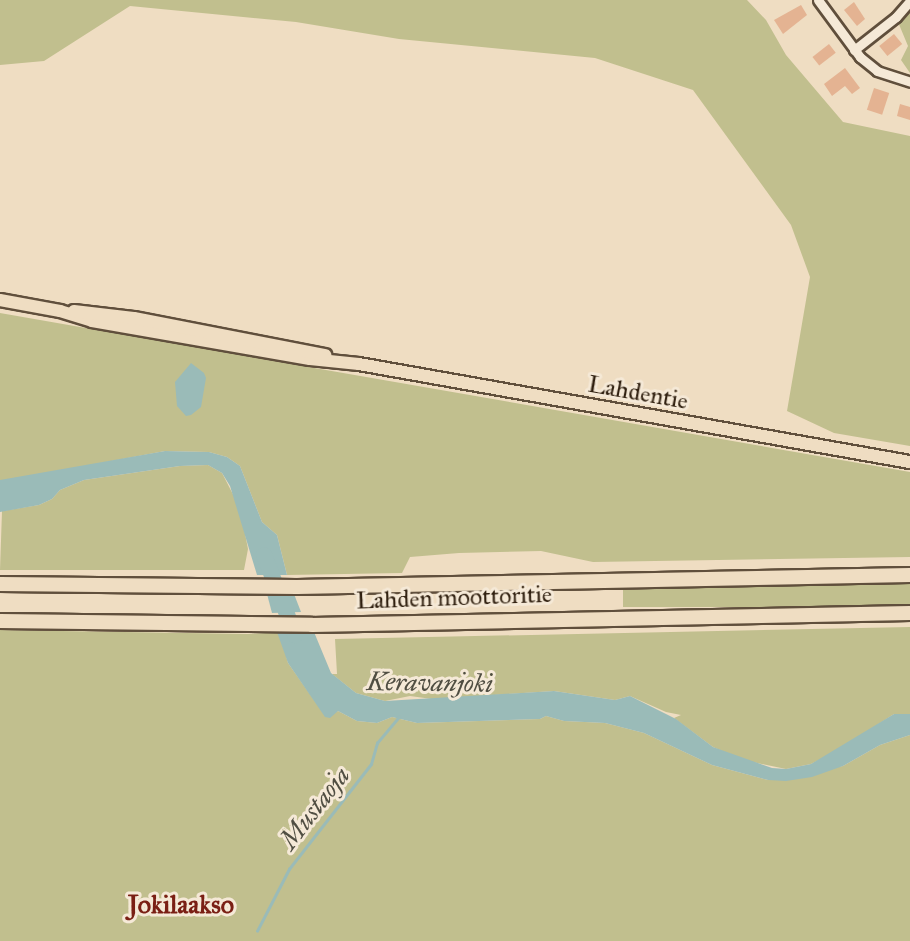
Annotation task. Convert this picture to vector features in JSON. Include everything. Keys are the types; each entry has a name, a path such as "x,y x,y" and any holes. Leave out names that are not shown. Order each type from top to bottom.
{"highway":[{"name":"Lahden moottoritie","path":"0,584 297,587 910,575"},
{"name":"Lahden moottoritie","path":"0,621 312,625 910,613"}],"main road":[{"name":"Lahdentie","path":"0,300 60,311 92,321 312,351 359,364 910,462"}],"street":[{"path":"818,0 854,50 877,71 910,82"},
{"path":"854,50 896,17 910,1"}],"shaded area":[{"path":"0,0 747,0 766,20 786,55 843,122 910,136 910,446 834,433 787,411 810,277 791,225 693,90 595,58 399,39 296,22 130,6 44,61 0,65"},
{"path":"910,9 910,73 901,60 908,46 898,22"},
{"path":"0,313 910,472 910,557 593,562 541,551 459,553 410,557 402,573 287,575 277,535 262,522 240,466 227,457 209,452 165,451 0,482"},
{"path":"208,465 222,473 240,508 248,549 244,570 0,570 2,511 39,505 52,499 60,490 84,480 180,466"},
{"path":"623,584 910,584 910,607 623,607"},
{"path":"910,627 910,714 894,714 835,752 811,764 786,769 743,760 713,747 674,718 681,715 666,712 630,696 615,700 554,691 432,699 410,696 385,701 356,693 332,674 337,674 335,639"},
{"path":"0,630 248,634 280,632 288,663 326,717 338,711 357,721 377,723 392,717 417,723 540,719 546,716 564,721 605,723 644,733 712,765 768,780 843,766 880,745 910,735 910,941 0,941"}],"water":[{"path":"191,363 204,373 206,378 201,407 186,416 177,406 175,382"},
{"path":"165,451 209,452 227,457 240,466 262,522 277,535 287,575 257,575 230,486 222,473 208,465 180,466 84,480 60,490 52,499 39,505 0,512 0,480"},
{"path":"267,594 294,594 301,612 272,613"},
{"path":"277,632 314,632 331,673 356,693 385,701 554,691 615,700 630,696 676,719 713,747 772,768 786,769 811,764 894,714 910,714 910,735 880,745 843,766 812,777 786,781 768,780 712,765 644,733 605,723 564,721 546,716 540,719 417,723 392,717 377,723 357,721 338,711 330,718 325,717 288,663"}],"building":[{"path":"854,2 865,19 857,26 844,10"},
{"path":"801,5 807,15 783,34 774,20"},
{"path":"894,34 902,44 887,56 879,46"},
{"path":"829,44 836,53 819,66 812,57"},
{"path":"845,68 860,88 852,94 845,86 832,96 824,84"},
{"path":"874,88 889,93 882,115 867,110"},
{"path":"900,104 910,107 910,120 897,116"}],"waterway":[{"name":"Keravanjoki","path":"264,555 295,635"},
{"name":"Mustaoja","path":"257,931 289,869 371,764 377,743 399,717"}],"district":[{"name":"Jokilaakso","path":"181,905"}]}
